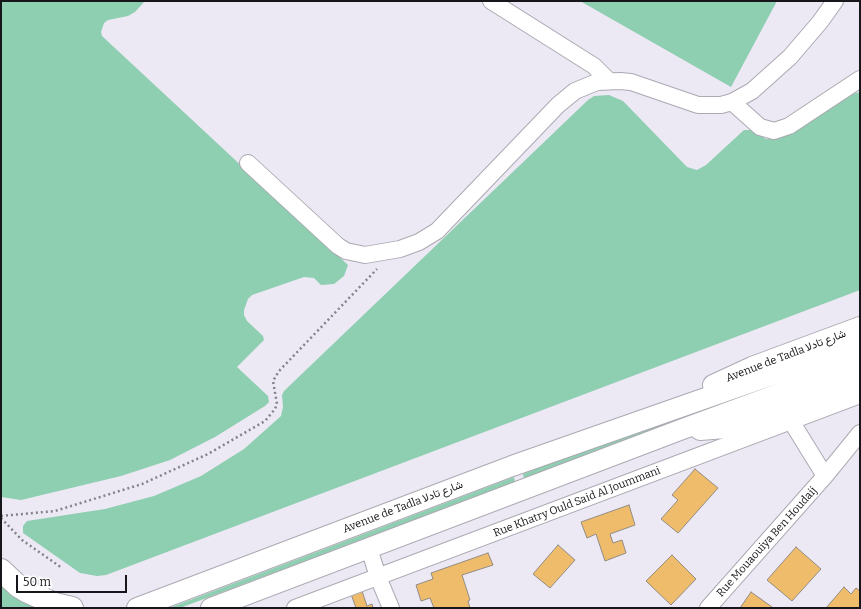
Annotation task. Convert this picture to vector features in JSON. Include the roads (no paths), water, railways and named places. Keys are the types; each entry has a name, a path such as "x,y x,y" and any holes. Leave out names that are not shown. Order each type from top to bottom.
{"highway":[{"path":"1,570 18,586 28,592 55,604 72,608"}],"main road":[{"name":"Avenue de Tadla شارع تادلا","path":"671,411 703,390 738,373 860,327"},
{"name":"Avenue de Tadla شارع تادلا","path":"137,608 512,466 860,344"},
{"path":"211,608 680,430 860,364"},
{"path":"680,430 710,430 740,425 770,416 860,382"}],"street":[{"path":"491,1 594,66 608,81"},
{"path":"248,163 338,246 346,251 365,255 396,250 419,242 437,231 566,98 586,86 608,81 631,82 698,105 721,105 732,102 752,90 790,57 820,22 835,1"},
{"path":"732,102 760,127 774,131 789,126 860,80"},
{"name":"Rue Khatry Ould Said Al Joummani","path":"295,608 860,395"},
{"name":"Rue Mouaouiya Ben Houdaij","path":"791,421 825,476"},
{"name":"Rue Mouaouiya Ben Houdaij","path":"708,608 825,476 860,433"},
{"path":"369,548 378,577 391,608"}]}
